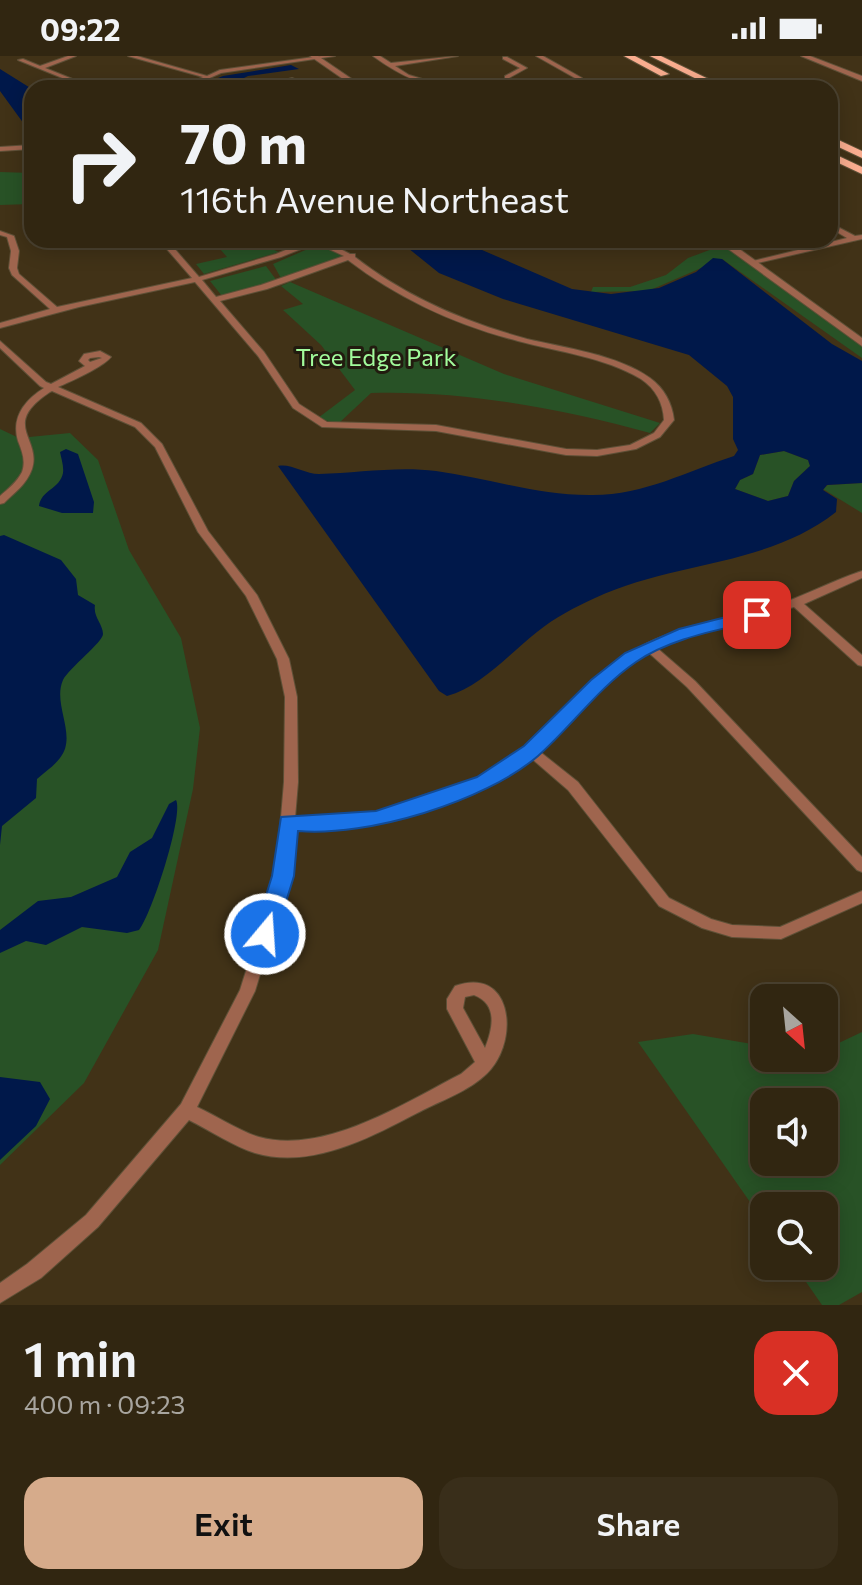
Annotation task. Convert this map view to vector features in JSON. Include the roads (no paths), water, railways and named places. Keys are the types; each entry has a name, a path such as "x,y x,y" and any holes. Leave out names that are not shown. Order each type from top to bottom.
{"highway":[{"path":"628,56 678,80"},
{"path":"654,56 705,80"},
{"path":"838,143 862,155"},
{"path":"838,159 862,171"}],"street":[{"path":"42,67 73,56"},
{"path":"131,56 204,76"},
{"path":"197,80 204,76 310,57 332,56"},
{"path":"376,56 419,80"},
{"path":"388,65 455,56"},
{"path":"539,56 579,78 576,80"},
{"path":"804,56 862,79"},
{"path":"310,57 341,80"},
{"path":"505,58 524,68 507,77"},
{"path":"21,60 68,80"},
{"path":"0,149 24,148"},
{"path":"838,229 858,238"},
{"path":"0,233 10,236 14,245 16,275 54,309"},
{"path":"838,243 858,238"},
{"path":"170,248 261,354 296,406 325,425 436,428 566,452 597,453 633,447 662,430 669,420 668,407 660,392 644,377 621,366 489,330 395,289 352,256 334,248"},
{"path":"0,326 54,309 264,262 297,248"},
{"path":"735,248 862,333"},
{"path":"742,248 862,343"},
{"path":"759,261 815,248"},
{"path":"214,300 264,287 352,256"},
{"path":"0,343 33,377 52,389 94,403 138,425 159,446 203,532 265,619 283,659 291,697 288,823 283,876 247,991 187,1110 92,1221 34,1271 0,1294"},
{"path":"0,501 28,475 32,460 21,429 24,410 93,365"},
{"path":"288,823 322,825 376,819 484,782 531,751 597,685 649,647 796,603 862,574"},
{"path":"796,603 862,662"},
{"path":"649,647 691,684 862,866"},
{"path":"531,751 573,786 664,902 707,924 757,934 781,933 862,897"},
{"path":"187,1110 256,1145 295,1150 358,1135 467,1079 485,1064"}],"water":[{"path":"291,65 299,69 248,76 240,80 213,80"},
{"path":"0,69 24,84 24,124 0,91"},
{"path":"408,248 477,248 572,289 611,294 659,288 696,272 713,258 722,259 832,344 862,361 862,483 827,485 823,490 837,499 836,512 809,530 780,543 750,554 625,586 580,605 544,627 472,685 447,696 439,691 278,466 319,474 421,470 553,493 593,495 648,487 734,456 738,450 733,439 733,397 727,386 689,355 503,299 439,273","holes":["784,451 808,460 810,466 794,481 788,496 768,501 735,489 740,480 753,474 760,455"]},
{"path":"66,449 78,454 94,502 93,513 62,513 39,506 43,496 61,478 60,452"},
{"path":"0,536 61,560 76,579 78,595 95,605 103,634 63,680 60,689 67,740 65,749 58,761 37,779 36,798 2,826 0,845"},
{"path":"176,800 175,825 165,865 139,930 127,933 82,927 46,945 26,941 0,953 0,930 38,901 71,897 117,877 130,852 152,838 169,804"},
{"path":"0,1077 40,1082 50,1099 36,1126 0,1160"}],"park label":[{"name":"Tree Edge Park","path":"376,358"}]}
